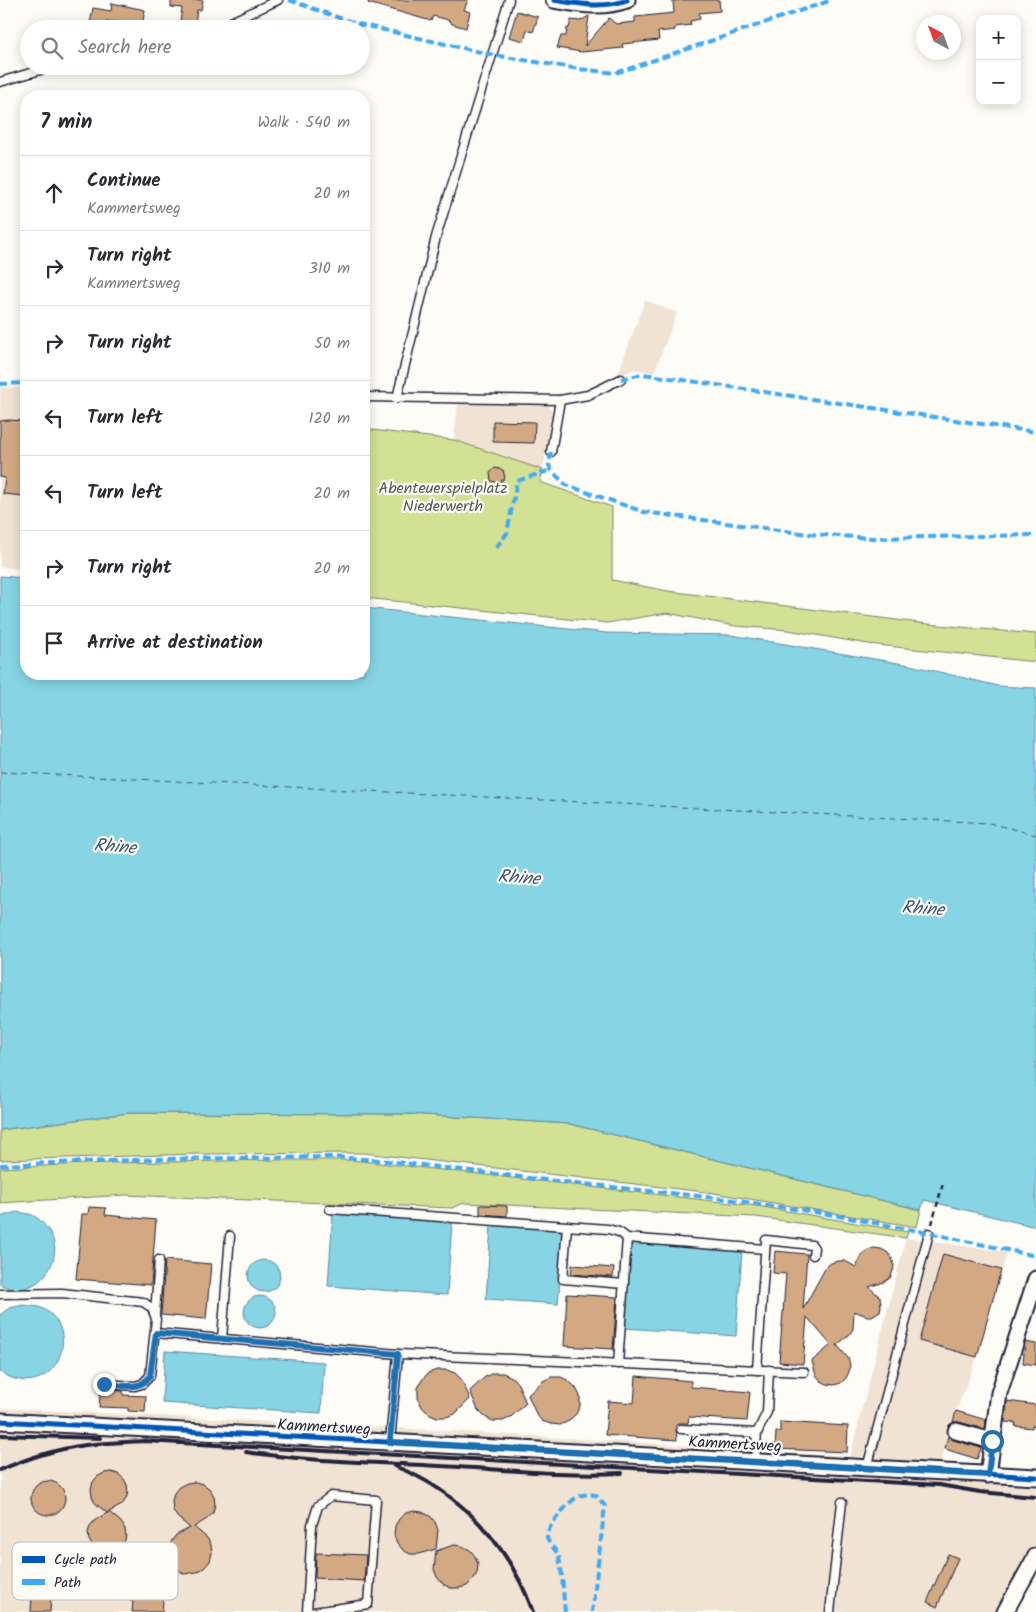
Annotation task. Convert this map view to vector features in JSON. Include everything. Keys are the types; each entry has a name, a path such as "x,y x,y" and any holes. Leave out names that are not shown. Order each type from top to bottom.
{"street":[{"path":"554,0 596,6 610,5 627,0"},
{"path":"988,1475 999,1393 1036,1279"},
{"name":"Kammertsweg","path":"0,1420 1036,1477"},
{"path":"956,1431 992,1441"},
{"path":"1004,1612 1036,1556"}],"lane":[{"path":"235,20 278,0"},
{"path":"397,398 436,237 509,0"},
{"path":"0,82 24,75"},
{"path":"370,397 560,400 588,394 621,379"},
{"path":"551,452 560,400"},
{"path":"330,1209 608,1229 619,1232 627,1238 765,1249"},
{"path":"567,1226 564,1279 624,1284"},
{"path":"867,1468 929,1232"},
{"path":"222,1339 230,1236"},
{"path":"618,1364 627,1238"},
{"path":"757,1370 766,1240 812,1245 814,1248 813,1255"},
{"path":"104,1384 135,1386 142,1384 150,1376 156,1333 155,1313 159,1260"},
{"path":"0,1294 62,1293 143,1302 152,1308 155,1313"},
{"path":"156,1333 398,1354 804,1372"},
{"path":"390,1442 398,1354"},
{"path":"755,1462 757,1433 768,1412 769,1370"},
{"path":"681,1429 757,1433"},
{"path":"307,1612 312,1525 318,1506 331,1496 376,1500 368,1604 314,1612"},
{"path":"830,1612 842,1502"}],"path":[{"path":"929,1232 943,1184"}],"shaded area":[{"path":"645,300 677,313 654,373 635,369 617,377"},
{"path":"20,387 20,569 0,567 0,388"},
{"path":"458,402 546,403 552,411 543,470 454,440"},
{"path":"906,1238 1007,1252 977,1357 956,1411 936,1478 1036,1484 1036,1544 998,1612 0,1612 0,1408 432,1430 743,1449 748,1440 764,1441 766,1452 850,1456"}],"green space":[{"name":"Abenteuerspielplatz Niederwerth","path":"370,430 454,440 543,470 540,482 612,507 612,580 668,591 928,624 1036,634 1036,662 868,644 788,630 735,626 667,613 607,623 370,599"},
{"path":"128,1113 409,1114 570,1124 921,1210 917,1227 714,1193 364,1153 197,1154 0,1160 0,1130"},
{"path":"352,1160 460,1172 757,1206 908,1232 906,1238 756,1217 464,1203 452,1208 125,1195 0,1203 0,1168 106,1163"}],"water":[{"name":"Rhine","path":"0,576 20,578 20,680 370,680 370,609 607,633 731,635 910,665 998,686 1036,688 1036,1227 924,1200 921,1210 570,1124 409,1114 128,1113 0,1130"},
{"path":"16,1212 32,1215 44,1224 54,1243 54,1255 51,1266 35,1284 24,1288 12,1289 0,1284 0,1217"},
{"path":"333,1213 452,1222 447,1295 328,1286"},
{"path":"491,1225 564,1230 558,1304 486,1299"},
{"path":"631,1242 742,1250 736,1336 625,1328"},
{"path":"264,1260 275,1265 280,1276 275,1287 264,1292 253,1287 248,1276 253,1265"},
{"path":"260,1296 271,1301 276,1312 271,1323 260,1328 249,1323 244,1312 249,1301"},
{"path":"24,1305 39,1307 53,1317 61,1330 62,1345 58,1360 49,1372 36,1379 19,1380 0,1372 0,1315 9,1308"},
{"path":"165,1351 324,1362 321,1413 162,1403"}],"building":[{"path":"171,0 203,0 201,10 197,10 195,20 180,20 182,8 171,7"},
{"path":"369,0 468,0 464,10 470,12 466,28 452,24 445,19 433,16 431,21 368,3"},
{"path":"719,0 720,11 699,13 700,19 690,21 691,25 675,27 675,30 658,32 659,40 622,44 623,48 581,52 557,48 561,36 566,36 571,20 580,21 589,16 585,46 609,18 616,24 635,22 635,17 674,13 673,1"},
{"path":"112,3 145,10 143,20 91,20 93,8 111,11"},
{"path":"517,11 538,17 533,32 527,30 524,41 509,37"},
{"path":"0,421 20,421 20,496 3,494 5,478 0,477"},
{"path":"493,421 535,422 534,443 493,442"},
{"path":"495,468 503,470 505,478 499,483 491,481 490,473"},
{"path":"480,1205 507,1206 507,1216 480,1214"},
{"path":"89,1207 106,1208 105,1215 156,1220 151,1285 76,1279 82,1214 88,1214"},
{"path":"874,1248 887,1252 892,1258 893,1271 890,1278 884,1282 869,1287 880,1297 880,1311 872,1316 867,1316 854,1311 853,1329 837,1345 848,1358 850,1365 846,1378 841,1383 834,1385 821,1381 816,1375 812,1361 831,1345 807,1317 803,1364 779,1362 786,1274 773,1273 775,1251 807,1254 803,1309 826,1267 831,1263 845,1261 856,1267 862,1255"},
{"path":"943,1254 1001,1270 977,1357 919,1341"},
{"path":"165,1260 211,1264 206,1319 161,1315"},
{"path":"572,1265 614,1268 613,1277 571,1274"},
{"path":"567,1294 617,1297 613,1349 564,1346"},
{"path":"1025,1342 1036,1344 1036,1365 1023,1363"},
{"path":"437,1370 447,1370 455,1373 462,1380 470,1399 455,1414 446,1417 437,1417 428,1413 422,1407 418,1398 418,1388 422,1380 428,1373"},
{"path":"493,1373 503,1373 512,1377 518,1384 526,1403 511,1417 503,1421 493,1421 485,1417 478,1410 470,1391 485,1377"},
{"path":"636,1376 691,1381 691,1387 750,1392 747,1421 689,1417 688,1423 678,1423 676,1426 677,1440 605,1435 608,1401 634,1403"},
{"path":"551,1377 561,1377 569,1381 576,1388 580,1396 580,1406 576,1414 569,1421 560,1425 542,1421 536,1414 528,1395 543,1381"},
{"path":"107,1390 123,1391 123,1395 146,1396 145,1412 128,1411 128,1408 99,1407 100,1394 107,1394"},
{"path":"1007,1401 1036,1405 1036,1426 1032,1425 1032,1428 1015,1426 1016,1423 1005,1422"},
{"path":"956,1411 986,1420 985,1429 953,1422"},
{"path":"780,1422 848,1426 847,1452 775,1449 776,1432 780,1432"},
{"path":"948,1436 953,1440 981,1448 977,1459 945,1449"},
{"path":"111,1472 118,1474 124,1479 128,1492 122,1505 107,1513 95,1503 91,1489 97,1477"},
{"path":"48,1481 55,1482 60,1486 64,1491 64,1505 60,1510 55,1514 48,1515 41,1514 36,1510 32,1505 31,1498 32,1491 36,1486 41,1482"},
{"path":"187,1483 203,1484 210,1489 214,1496 215,1504 213,1513 194,1527 207,1538 211,1545 210,1561 197,1572 184,1574 178,1569 178,1542 171,1542 176,1535 190,1528 177,1517 173,1510 172,1501 174,1493 179,1487"},
{"path":"414,1511 430,1516 435,1522 438,1530 436,1549 418,1554 410,1554 397,1543 394,1535 395,1526 406,1513"},
{"path":"109,1512 121,1522 125,1529 124,1542 90,1542 88,1533 90,1526 95,1520"},
{"path":"454,1545 470,1550 478,1564 477,1573 473,1580 467,1586 459,1588 450,1588 443,1584 437,1577 434,1569 436,1551"},
{"path":"316,1553 366,1555 364,1581 315,1578"},
{"path":"948,1554 958,1558 937,1607 927,1602"},
{"path":"32,1600 51,1600 50,1612 31,1612"},
{"path":"163,1600 162,1612 132,1612 133,1602 131,1601"}],"ferry route":[{"path":"0,772 989,823 1036,835"}],"railway":[{"path":"0,1435 100,1438"},
{"path":"0,1470 64,1449 101,1443 145,1441 939,1485 980,1492 1035,1497"},
{"path":"246,1452 294,1458 554,1473 622,1473"},
{"path":"394,1466 440,1490 480,1524 511,1565 533,1612"}],"marked path":[{"path":"289,0 346,20"},
{"path":"370,27 493,55 616,73 832,0"},
{"path":"621,379 643,374 1036,432"},
{"path":"0,384 20,383"},
{"path":"551,452 549,465 551,470 566,485 644,512 808,534 872,538 1036,535"},
{"path":"496,548 507,533 517,481 551,470"},
{"path":"0,1165 162,1159 334,1157 379,1160 726,1199 828,1214 1036,1256"},
{"path":"565,1612 559,1558 548,1541 547,1536 554,1521 569,1504 577,1497 589,1494 596,1495 605,1506 592,1612"}],"cycle path":[{"path":"554,0 600,5 627,0"},
{"path":"0,1421 1036,1477"}],"route":[{"path":"104,1384 135,1386 142,1384 150,1376 156,1333 398,1354 390,1442 988,1475 992,1441"}]}
